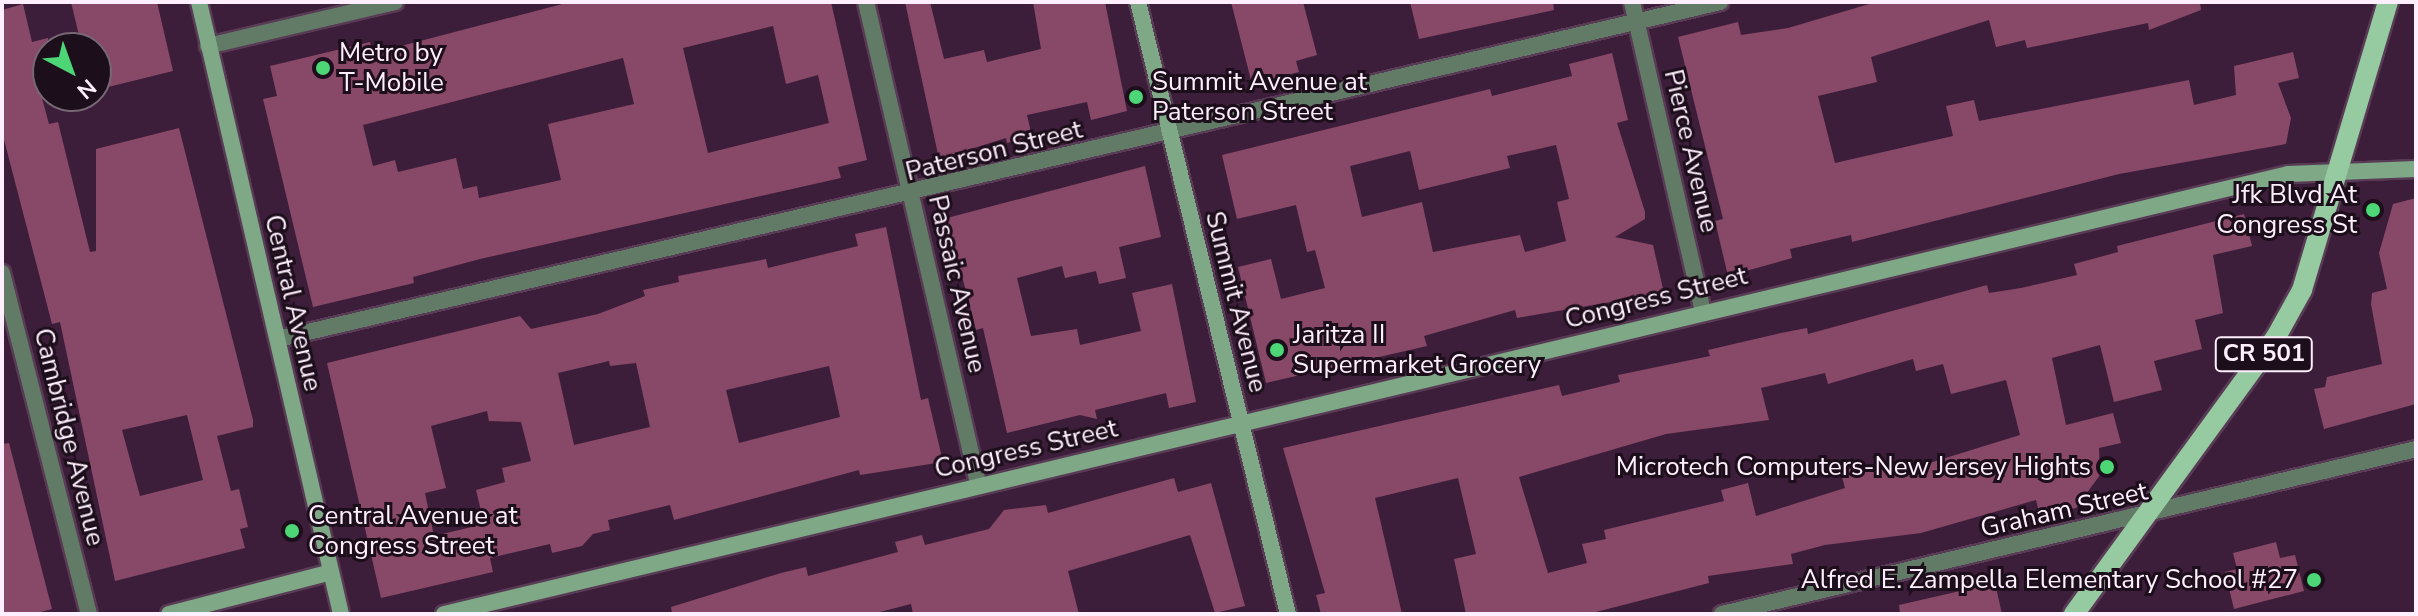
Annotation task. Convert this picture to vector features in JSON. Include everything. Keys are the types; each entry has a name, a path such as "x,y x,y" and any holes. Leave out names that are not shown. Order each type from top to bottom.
{"main road":[{"name":"CR 501","path":"2074,614 2276,337 2302,290 2340,173 2388,2"}],"street":[{"name":"Central Avenue","path":"199,2 341,614"},
{"path":"208,46 395,2"},
{"name":"Passaic Avenue","path":"866,2 978,484"},
{"name":"Summit Avenue","path":"1138,2 1288,614"},
{"name":"Pierce Avenue","path":"1632,2 1703,311"},
{"name":"Paterson Street","path":"278,339 911,195 1720,2"},
{"name":"Congress Street","path":"444,614 1703,311 2288,174 2416,169"},
{"name":"Cambridge Avenue","path":"2,273 89,614"},
{"name":"Graham Street","path":"1722,614 2416,449"},
{"path":"169,614 331,572"}],"building":[{"path":"71,2 157,2 173,71 112,86 112,32 78,32"},
{"path":"570,2 831,2 867,160 838,167 841,178 480,259 413,277 414,283 313,307 263,99 277,96 270,66 370,42 372,52","holes":["773,26 786,84 818,75 829,123 708,153 683,48","623,58 634,104 548,124 561,180 479,198 477,186 463,189 456,158 398,172 395,160 373,166 363,125"]},
{"path":"905,2 930,2 944,59 984,50 987,62 1041,49 1033,2 1105,2 1127,111 1091,120 1087,102 1027,115 1032,137 1007,143 1006,138 939,159"},
{"path":"1231,2 1303,2 1317,55 1296,61 1299,72 1252,84"},
{"path":"1410,2 1553,2 1554,10 1419,39"},
{"path":"1876,2 2200,2 2201,10 2149,30 2148,23 2027,48 2025,40 1996,47 1989,20 1871,57 1877,82 1818,96 1835,163 1953,136 1946,106 1974,100 1979,121 2189,80 2194,105 2236,95 2234,66 2293,52 2299,78 2278,83 2291,118 2286,144 2119,174 1852,242 1851,235 1790,249 1792,258 1728,276 1715,221 1723,219 1678,37 1738,22 1741,35 1788,28"},
{"path":"23,4 32,42 32,112 46,112 49,124 58,122 90,252 96,251 96,149 179,128 253,420 253,427 217,436 231,491 239,489 248,527 240,529 245,548 115,581 60,322 52,324 2,132 2,10","holes":["187,415 203,480 140,496 122,430"]},
{"path":"1612,53 1628,120 1617,123 1645,212 1645,219 1615,237 1653,245 1664,293 1517,318 1515,310 1424,336 1427,346 1266,383 1238,267 1271,259 1281,299 1325,288 1315,250 1307,252 1296,205 1237,219 1222,155 1490,89 1492,96 1572,76 1569,64","holes":["1556,145 1569,199 1557,202 1566,241 1525,252 1520,235 1433,252 1422,202 1362,217 1350,166 1410,151 1419,190 1510,168 1507,156"]},
{"path":"1145,166 1161,237 1119,247 1126,278 1099,284 1096,271 1065,278 1062,266 1017,278 1031,336 1077,329 1080,345 1141,331 1132,293 1172,284 1196,402 1169,408 1166,393 1095,410 1097,419 1080,415 1007,433 983,328 976,330 947,218"},
{"path":"2416,198 2416,404 2324,429 2314,389 2325,387 2327,377 2382,364 2371,304 2372,293 2387,289 2379,253 2393,204"},
{"path":"2244,214 2252,246 2213,255 2223,313 2195,320 2202,349 2154,361 2162,390 2114,402 2100,345 2052,358 2066,425 2113,413 2121,443 2099,448 2100,475 2076,508 2040,517 2036,500 1921,533 1825,545 1791,554 1793,564 1708,576 1709,583 1588,614 1466,614 1454,559 1476,554 1458,478 1375,498 1402,614 1321,614 1316,595 1325,593 1283,448 1559,385 1562,396 1620,382 1618,375 1710,356 1708,350 1807,328 1808,334 1987,285 1989,293 2077,275 2074,264 2118,252 2117,246","holes":["1913,359 1916,371 1943,364 1951,394 2006,380 2020,435 1897,473 1895,463 1840,470 1845,488 1756,516 1748,483 1721,490 1724,501 1604,530 1606,539 1582,544 1587,563 1548,573 1519,477 1666,434 1769,420 1761,388 1825,373 1828,384"]},
{"path":"886,227 921,400 928,398 943,462 860,475 859,470 674,520 670,505 608,520 610,530 593,534 582,546 552,553 550,544 490,558 493,572 381,598 327,363 520,316 531,329 598,314 645,296 643,290 679,282 678,276 766,259 768,268 858,246 855,234","holes":["609,361 610,366 636,363 650,427 574,445 558,373","829,366 840,417 739,443 726,390","487,411 489,421 521,422 531,461 502,468 505,482 476,490 484,524 434,536 425,493 446,488 431,426"]},
{"path":"9,443 52,609 33,614 2,614 2,444"},
{"path":"1174,478 1178,492 1211,483 1245,606 1215,613 1190,535 1068,571 1079,614 913,614 911,604 872,614 672,614 671,607 781,573 806,567 808,576 898,552 895,542 922,535 925,545 989,529 1004,510 1046,505 1048,513"},
{"path":"2276,542 2280,558 2295,555 2304,591 2234,609 2225,572 2237,569 2233,553"},
{"path":"1995,583 2002,614 1900,614 1899,605"}],"place":[{"name":"Metro by T-Mobile","path":"323,68"},
{"name":"Summit Avenue at Paterson Street","path":"1136,97"},
{"name":"Jfk Blvd At Congress St","path":"2373,210"},
{"name":"Jaritza II Supermarket Grocery","path":"1277,350"},
{"name":"Microtech Computers-New Jersey Hights","path":"2107,467"},
{"name":"Central Avenue at Congress Street","path":"292,531"},
{"name":"Alfred E. Zampella Elementary School #27","path":"2314,580"}]}
